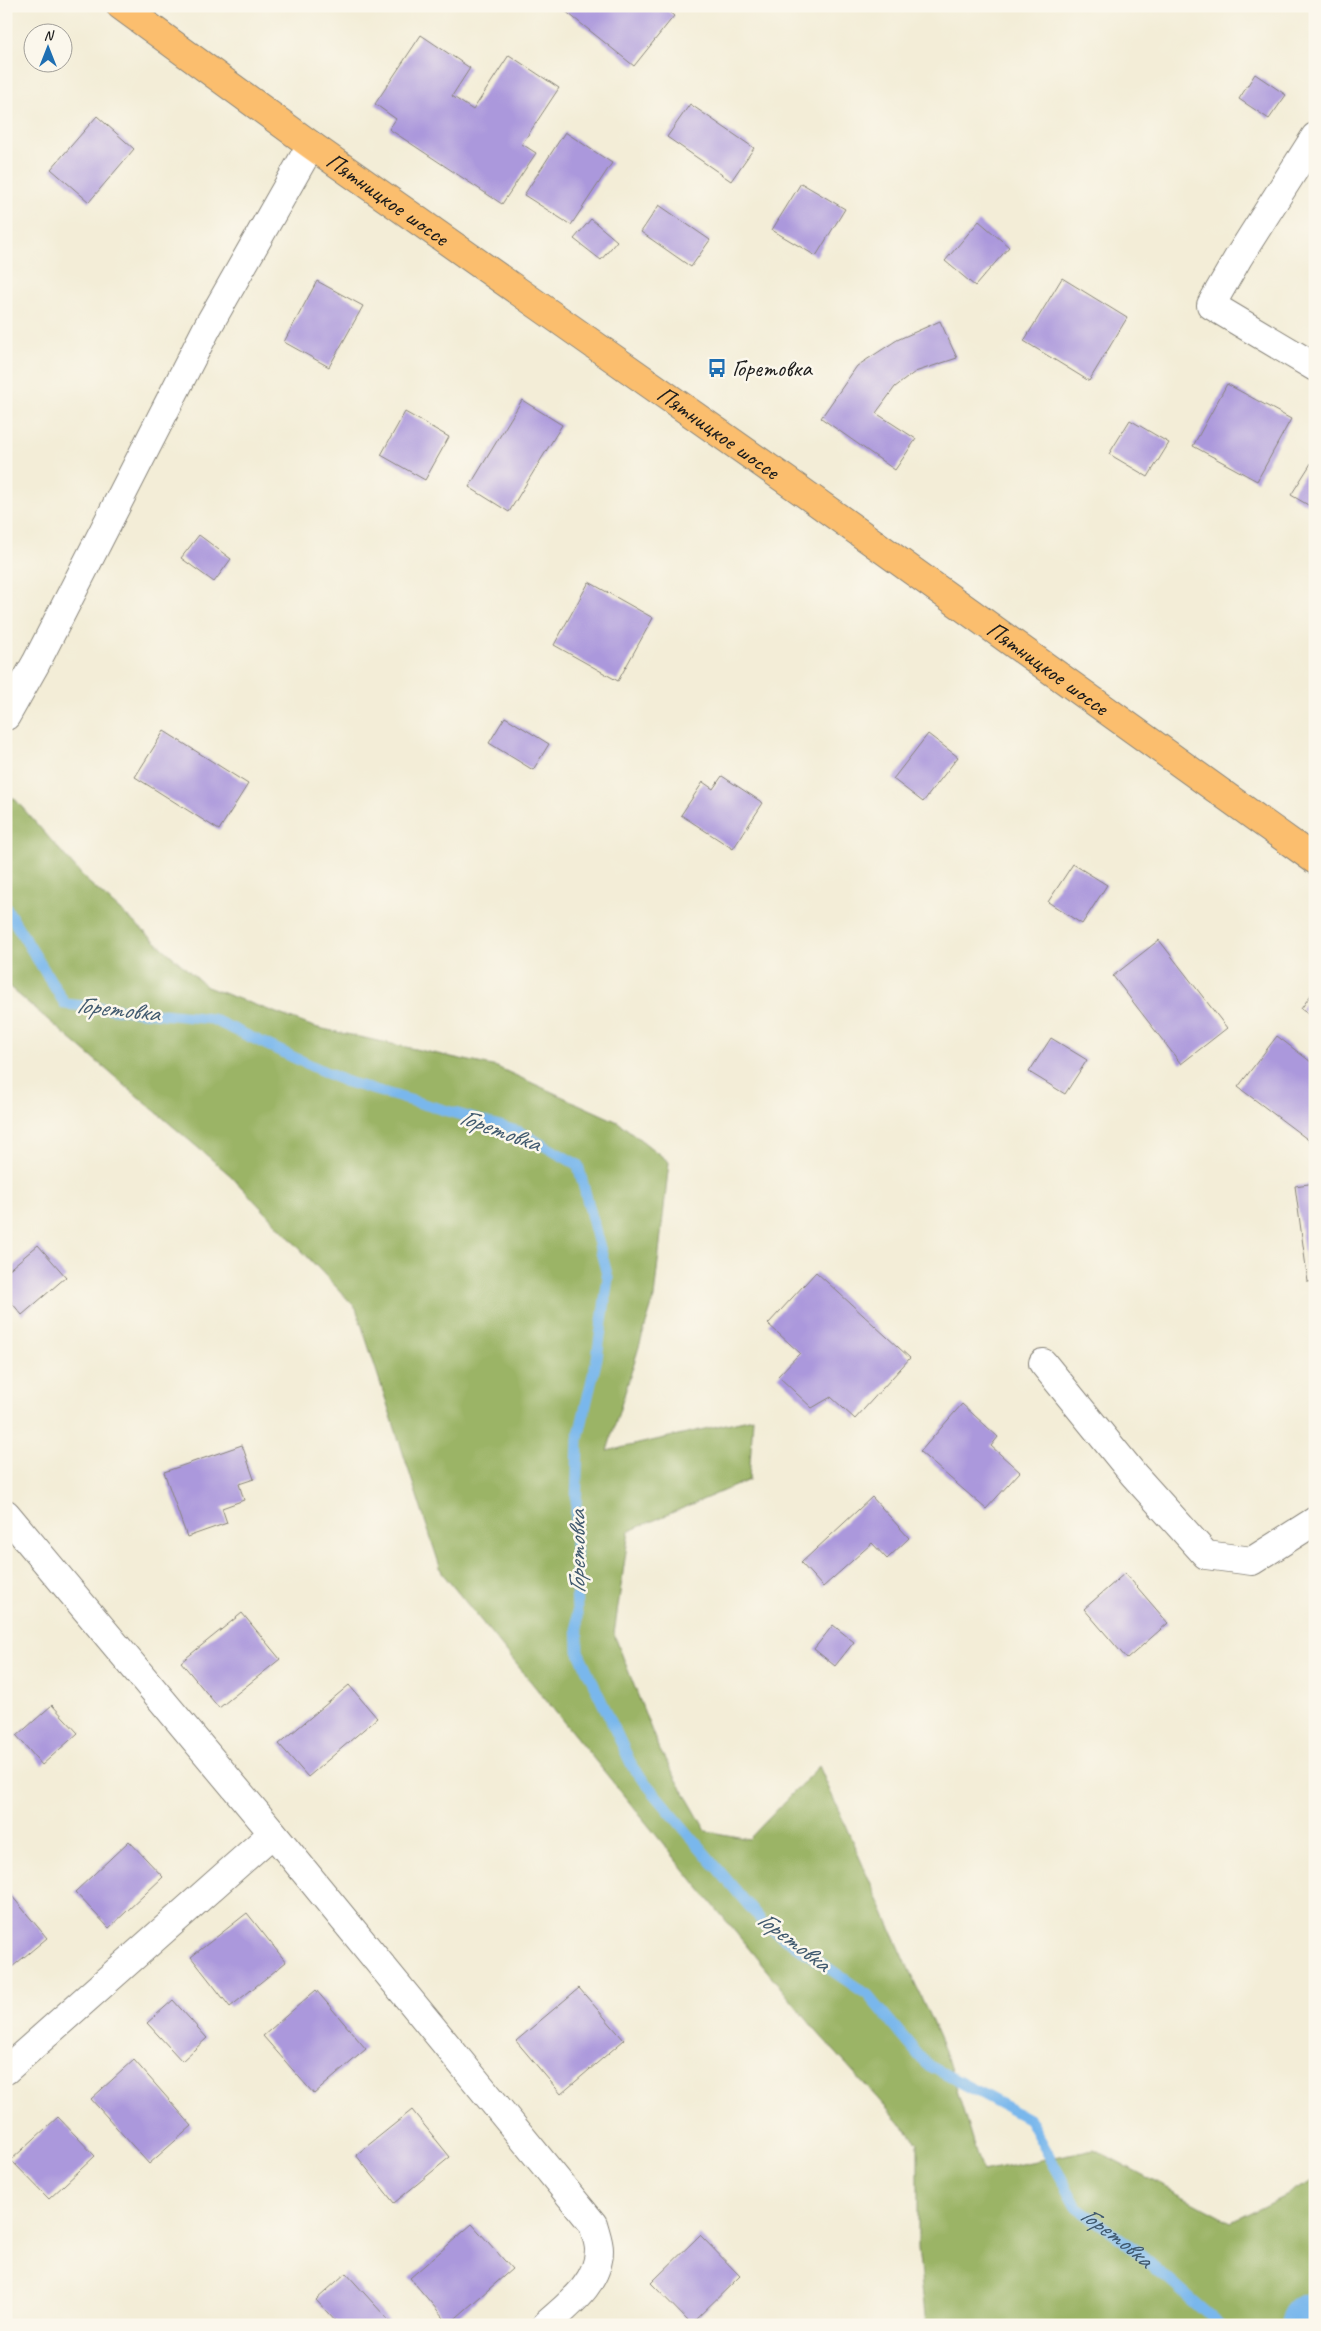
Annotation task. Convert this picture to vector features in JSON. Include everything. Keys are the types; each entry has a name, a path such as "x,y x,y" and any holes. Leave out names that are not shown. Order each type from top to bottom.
{"main road":[{"name":"Пятницкое шоссе","path":"127,8 311,145 808,495 1315,860"}],"street":[{"path":"1315,137 1238,258 1211,305 1315,367"},
{"path":"6,716 36,663 207,328 311,145"},
{"path":"1043,1363 1134,1475 1206,1555 1252,1560 1315,1521"},
{"path":"6,1514 273,1833 593,2224 599,2250 595,2272 576,2298 546,2325"},
{"path":"6,2070 273,1833"}],"green space":[{"path":"13,797 87,881 207,987 314,1027 497,1067 618,1122 669,1162 654,1298 607,1451 753,1418 749,1480 629,1531 614,1634 658,1747 706,1831 749,1839 819,1766 945,2051 982,2172 1094,2149 1231,2222 1315,2180 1315,2325 926,2325 918,2248 918,2143 817,2032 442,1573 356,1308 230,1175 6,984 6,812"}],"building":[{"path":"559,6 662,6 674,16 634,66"},
{"path":"421,35 470,68 452,96 473,110 509,55 559,88 522,144 536,153 502,204 389,129 396,119 375,104"},
{"path":"1255,74 1286,95 1269,119 1239,99"},
{"path":"690,104 754,148 731,181 667,137"},
{"path":"97,116 134,149 89,202 51,169"},
{"path":"565,132 612,163 571,225 524,195"},
{"path":"801,183 845,209 816,256 772,230"},
{"path":"659,205 710,240 691,267 641,232"},
{"path":"591,219 617,241 601,260 574,239"},
{"path":"979,221 1009,247 975,286 945,261"},
{"path":"1062,278 1127,318 1089,381 1024,341"},
{"path":"317,281 363,306 329,367 284,342"},
{"path":"940,321 957,358 915,372 895,387 876,413 916,439 895,470 821,418 857,366 897,340"},
{"path":"1227,384 1291,419 1257,481 1193,446"},
{"path":"522,400 562,425 509,512 469,487"},
{"path":"405,412 449,437 425,480 381,455"},
{"path":"1130,420 1169,443 1148,477 1109,454"},
{"path":"1315,457 1315,509 1291,495"},
{"path":"199,535 231,559 214,582 181,558"},
{"path":"589,582 653,618 618,681 554,645"},
{"path":"505,717 549,744 533,770 489,743"},
{"path":"164,731 248,784 219,830 135,777"},
{"path":"928,734 958,757 923,802 893,779"},
{"path":"722,776 763,803 733,849 681,815 703,782 713,789"},
{"path":"1073,864 1107,885 1082,924 1048,902"},
{"path":"1159,940 1227,1028 1181,1064 1113,976"},
{"path":"1315,989 1315,1019 1301,1009"},
{"path":"1277,1036 1315,1065 1315,1145 1238,1087"},
{"path":"1051,1038 1087,1060 1065,1094 1029,1072"},
{"path":"1315,1183 1315,1281 1308,1282 1295,1186"},
{"path":"38,1245 66,1277 22,1315 6,1296 6,1272"},
{"path":"816,1272 910,1358 855,1419 831,1397 812,1408 778,1376 800,1353 768,1324"},
{"path":"962,1404 998,1437 991,1446 1020,1472 986,1509 920,1452"},
{"path":"242,1445 254,1479 239,1484 244,1500 222,1508 227,1523 187,1537 164,1472"},
{"path":"872,1497 909,1538 887,1559 872,1543 823,1587 801,1563"},
{"path":"1125,1573 1168,1623 1127,1659 1084,1609"},
{"path":"242,1613 280,1659 219,1708 181,1662"},
{"path":"833,1625 854,1642 835,1666 814,1649"},
{"path":"349,1685 377,1718 308,1777 279,1744"},
{"path":"52,1705 78,1733 42,1765 17,1736"},
{"path":"129,1841 163,1877 109,1928 75,1892"},
{"path":"6,1889 47,1938 6,1972"},
{"path":"247,1913 286,1962 230,2007 191,1957"},
{"path":"579,1988 624,2040 561,2094 516,2041"},
{"path":"316,1990 366,2049 314,2094 263,2036"},
{"path":"173,2000 207,2038 182,2061 147,2023"},
{"path":"134,2060 192,2126 149,2164 91,2099"},
{"path":"412,2110 450,2157 394,2203 356,2155"},
{"path":"58,2117 95,2156 49,2199 11,2160"},
{"path":"472,2224 512,2269 449,2324 410,2278"},
{"path":"700,2235 740,2276 691,2324 651,2283"},
{"path":"346,2273 393,2325 339,2325 316,2300"}],"waterway":[{"name":"Горетовка","path":"6,908 65,1004 212,1019 344,1081 520,1132 578,1165 608,1278 597,1358 578,1439 575,1541 578,1651 633,1768 765,1925 868,1995 926,2064 1029,2119 1077,2207 1128,2244 1220,2325"}],"place":[{"name":"Горетовка","path":"717,368"}]}
